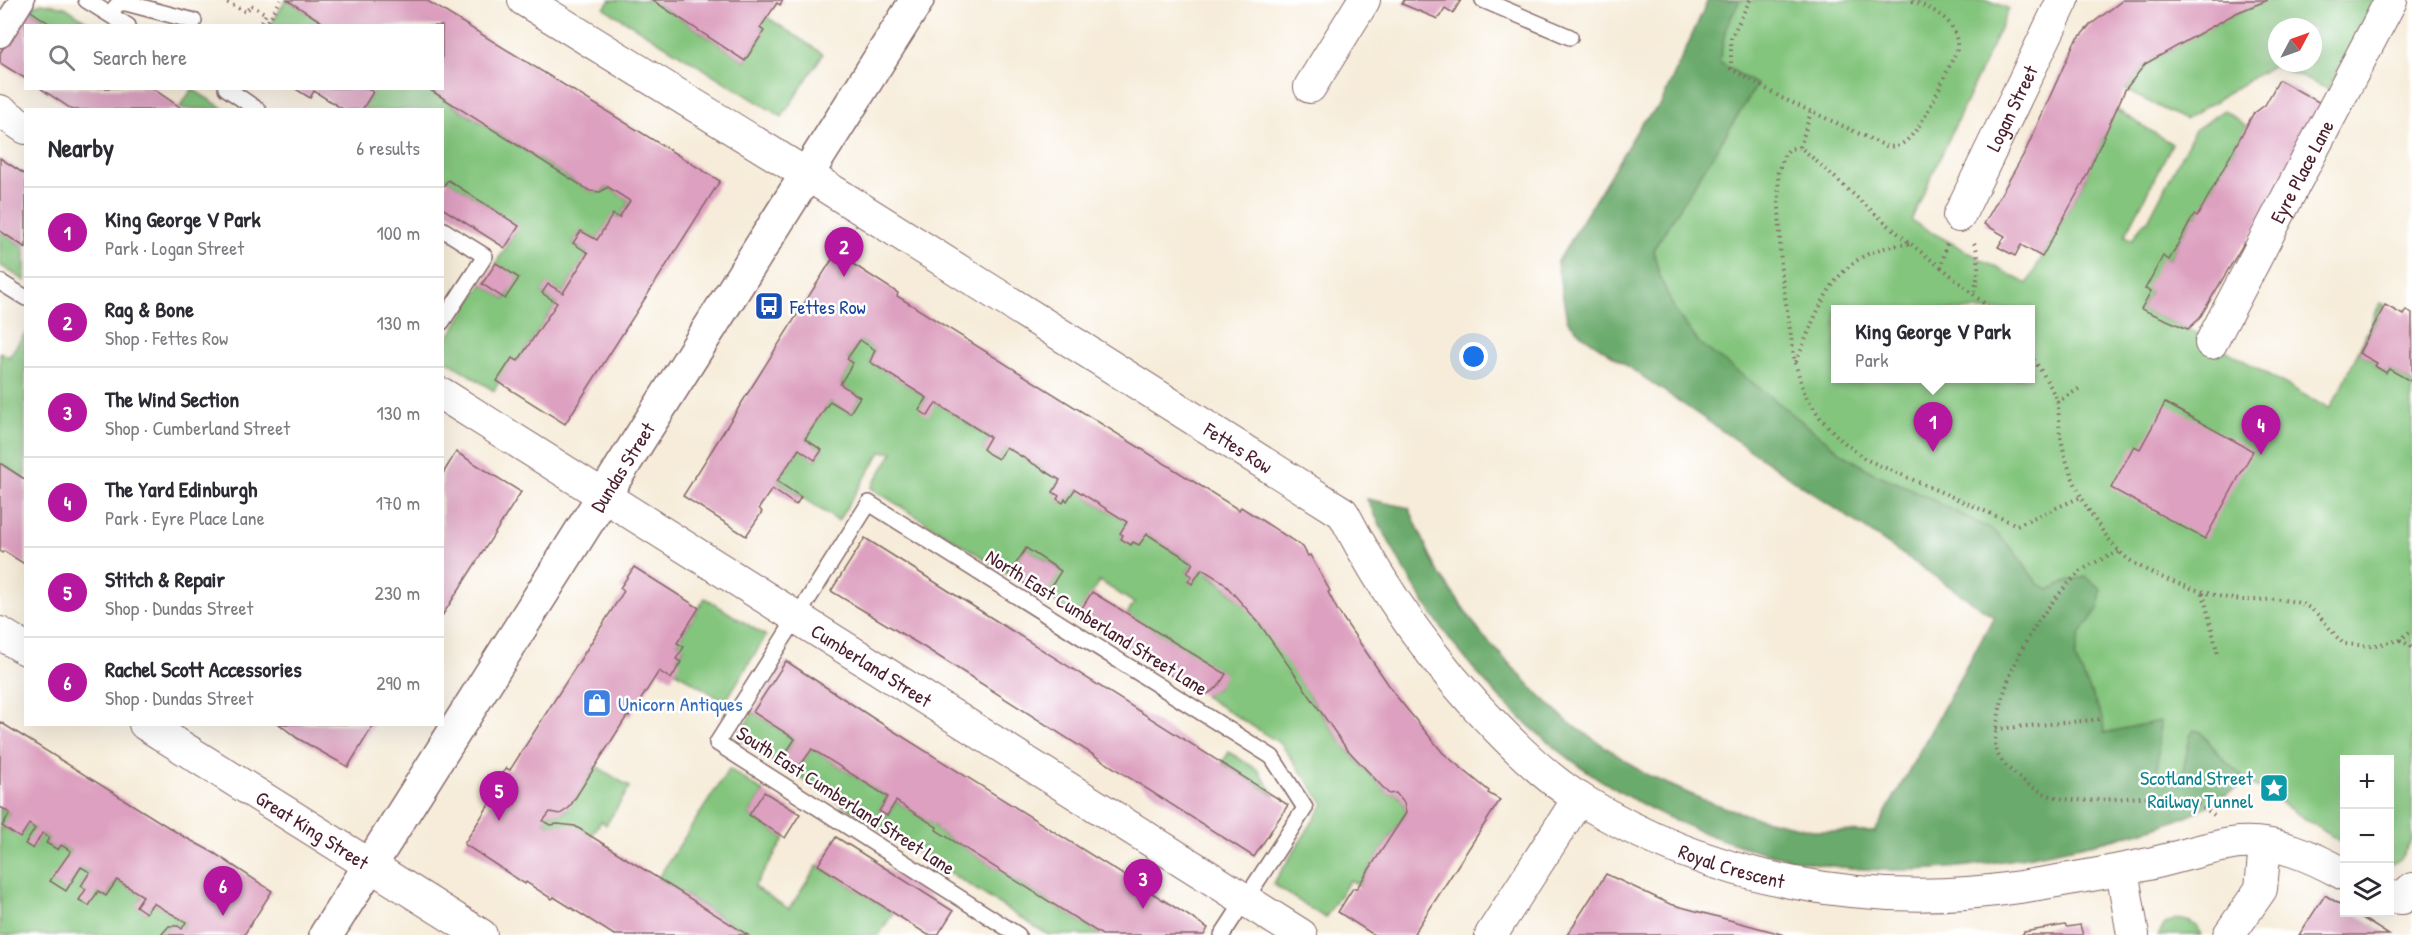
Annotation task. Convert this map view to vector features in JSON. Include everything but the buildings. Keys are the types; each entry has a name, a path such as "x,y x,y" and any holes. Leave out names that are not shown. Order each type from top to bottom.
{"street":[{"path":"0,34 22,0"},
{"name":"Fettes Row","path":"524,0 806,174 1343,513"},
{"name":"Dundas Street","path":"326,935 916,0"},
{"path":"1310,87 1364,0"},
{"name":"Logan Street","path":"1959,216 2063,0"},
{"name":"Eyre Place Lane","path":"2211,343 2391,0"},
{"path":"0,111 24,127"},
{"name":"Cumberland Street","path":"444,395 1301,935"},
{"name":"Royal Crescent","path":"1343,513 1367,560 1442,667 1512,743 1541,770 1579,798 1653,838 1720,865 1790,883 1836,890 1924,895 2020,887 2122,870 2252,844"},
{"path":"0,633 24,648"},
{"name":"Great King Street","path":"149,726 481,935"},
{"path":"1491,935 1579,798"},
{"path":"2229,935 2261,889 2252,844 2307,855 2340,872"},
{"path":"2122,870 2133,935"},
{"path":"2394,897 2402,898 2412,889"}],"lane":[{"path":"86,0 125,24"},
{"path":"1484,0 1570,37"},
{"path":"110,14 119,3 126,3 194,21"},
{"path":"229,90 255,108"},
{"path":"444,230 485,256 444,319"},
{"path":"0,282 24,297"},
{"name":"North East Cumberland Street Lane","path":"797,617 869,503 1272,757 1305,808 1245,900"},
{"name":"South East Cumberland Street Lane","path":"797,617 717,743 1018,935"},
{"path":"1222,935 1245,900"}],"path":[{"path":"222,0 246,12 251,5 266,14 260,24"},
{"path":"266,24 281,0"},
{"path":"1750,0 1731,38 1731,69 1811,112 1888,147 1900,146 1911,138 1957,50 1954,27 1946,18 1910,0"},
{"path":"1800,147 1811,112"},
{"path":"1800,147 1857,195 1909,244 1988,305"},
{"path":"1800,147 1789,149 1784,156 1778,180 1783,292 1796,363 1805,395 1821,419 1841,440 1865,459 2018,525 2081,497"},
{"path":"1941,267 1948,241 1959,216"},
{"path":"1959,216 1977,250 1978,280 1974,293"},
{"path":"1796,363 1827,291 1837,277 1863,256 1893,245 1909,244"},
{"path":"2035,362 2057,402 2061,439 2071,475 2081,497 2120,552 2157,575 2203,593 2241,600 2283,600 2303,604 2316,613 2344,644 2371,646 2400,639 2412,630"},
{"path":"2057,402 2082,387"},
{"path":"2120,552 2080,572 2044,613 2021,651 2004,688 1996,729 1996,751 2012,772 2036,789 2067,800 2132,796 2184,799 2212,813 2252,844"},
{"path":"2203,593 2218,655"},
{"path":"2400,639 2412,647"},
{"path":"1996,729 2103,719"}],"green space":[{"path":"287,0 325,24 271,24"},
{"path":"610,0 652,0 745,61 764,32 760,28 767,17 823,54 782,117 604,8"},
{"path":"1708,0 1988,0 2009,9 1911,221 2027,284 2084,181 2116,109 2172,144 2125,236 2132,240 2143,223 2148,220 2195,130 2224,110 2247,126 2197,217 2193,215 2169,260 2164,257 2146,289 2151,291 2141,309 2188,329 2329,409 2343,385 2380,303 2385,305 2359,353 2377,363 2375,366 2386,373 2389,369 2412,382 2412,840 2400,859 2394,863 2394,755 2340,755 2340,841 2247,781 2224,797 2177,820 2129,835 1990,863 1930,869 1889,870 1828,865 1767,853 1708,834 1650,809 1596,777 1546,740 1500,698 1460,652 1421,597 1398,559 1367,499 1409,508 1436,569 1481,634 1568,722 1645,774 1701,799 1753,817 1817,831 1875,832 1994,616 1582,335 1557,263 1641,124 1661,104"},
{"path":"1708,0 1740,0 1726,28 1719,62 1757,85 1653,250 1660,277 1675,311 1700,344 1843,454 1872,472 1994,531 2014,551 2038,584 2049,590 2067,581 2086,577 2101,589 2099,607 2080,635 2075,658 2103,719 2104,733 2160,721 2157,773 2183,772 2190,736 2194,730 2200,731 2223,759 2247,781 2223,797 2175,821 2126,836 2026,857 1968,866 1929,869 1889,870 1827,865 1767,853 1707,834 1650,809 1597,777 1546,740 1501,699 1446,634 1398,559 1367,499 1409,508 1436,569 1481,634 1568,722 1645,774 1701,799 1753,817 1817,831 1875,832 1994,617 1582,335 1567,320 1557,263 1641,124 1661,104"},
{"path":"2268,0 2374,0 2328,89 2289,72 2322,72 2322,18 2268,18 2268,68 2185,120 2125,90 2145,64 2236,13"},
{"path":"41,3 65,7 91,24 58,22 51,24 28,9"},
{"path":"194,90 222,108 182,108 180,107"},
{"path":"368,90 429,90 590,191 600,192 608,187 630,201 619,218 613,215 597,240 581,231 573,243 588,253 563,293 548,285 542,293 557,303 518,361 512,358 494,391 444,359 444,344 482,284 505,299 518,279 496,263 519,226 444,178 444,108 363,108 373,93"},
{"path":"0,231 24,247 24,280 0,265"},
{"path":"24,334 24,479 0,463 0,352 9,357"},
{"path":"860,340 875,350 870,362 927,398 920,410 936,403 990,437 983,449 998,459 1006,447 1060,480 1053,492 1059,496 1057,499 1062,503 1065,499 1068,500 1075,489 1127,522 1121,538 1131,545 1147,534 1193,563 1187,572 1192,576 1189,582 1192,583 1202,569 1225,586 1263,628 1350,753 1389,794 1396,793 1404,803 1406,813 1359,885 1350,880 1325,918 1273,884 1324,804 1281,744 1204,696 1218,687 1225,674 1127,614 1134,603 1100,581 1077,616 1045,596 1061,570 1026,548 1009,574 871,488 893,452 881,452 838,521 777,481 799,449 816,460 822,450 805,439 830,401 850,413 860,397 840,384 853,363 847,359"},
{"path":"705,598 766,636 725,702 675,671 676,659 684,648 677,643"},
{"path":"753,712 795,739 778,765 737,738"},
{"path":"812,749 888,797 879,811 887,816 896,801 937,827 936,830 1102,935 1048,935 794,774"},
{"path":"1229,752 1258,770 1275,796 1222,763"},
{"path":"596,766 630,787 606,825 601,821 591,837 563,825 550,825 543,821 550,812 560,814 567,810"},
{"path":"729,769 764,792 749,815 785,838 754,887 789,909 818,865 893,913 879,935 748,935 658,878"},
{"path":"0,807 10,813 3,827 20,837 29,824 35,829 33,848 42,833 49,838 46,843 58,850 61,845 71,851 51,881 66,891 81,867 90,872 81,886 107,896 117,880 143,896 137,906 146,913 153,903 186,922 182,929 178,926 169,926 161,935 0,935"},
{"path":"2176,919 2192,923 2202,935 2158,935 2165,924"}],"place":[{"name":"Rag & Bone","path":"844,277"},
{"name":"Fettes Row","path":"769,306"},
{"name":"King George V Park","path":"1933,452"},
{"name":"The Yard Edinburgh","path":"2261,455"},
{"name":"Unicorn Antiques","path":"597,703"},
{"name":"Scotland Street Railway Tunnel","path":"2274,788"},
{"name":"Stitch & Repair","path":"499,821"},
{"name":"The Wind Section","path":"1143,909"},
{"name":"Rachel Scott Accessories","path":"223,916"}]}
